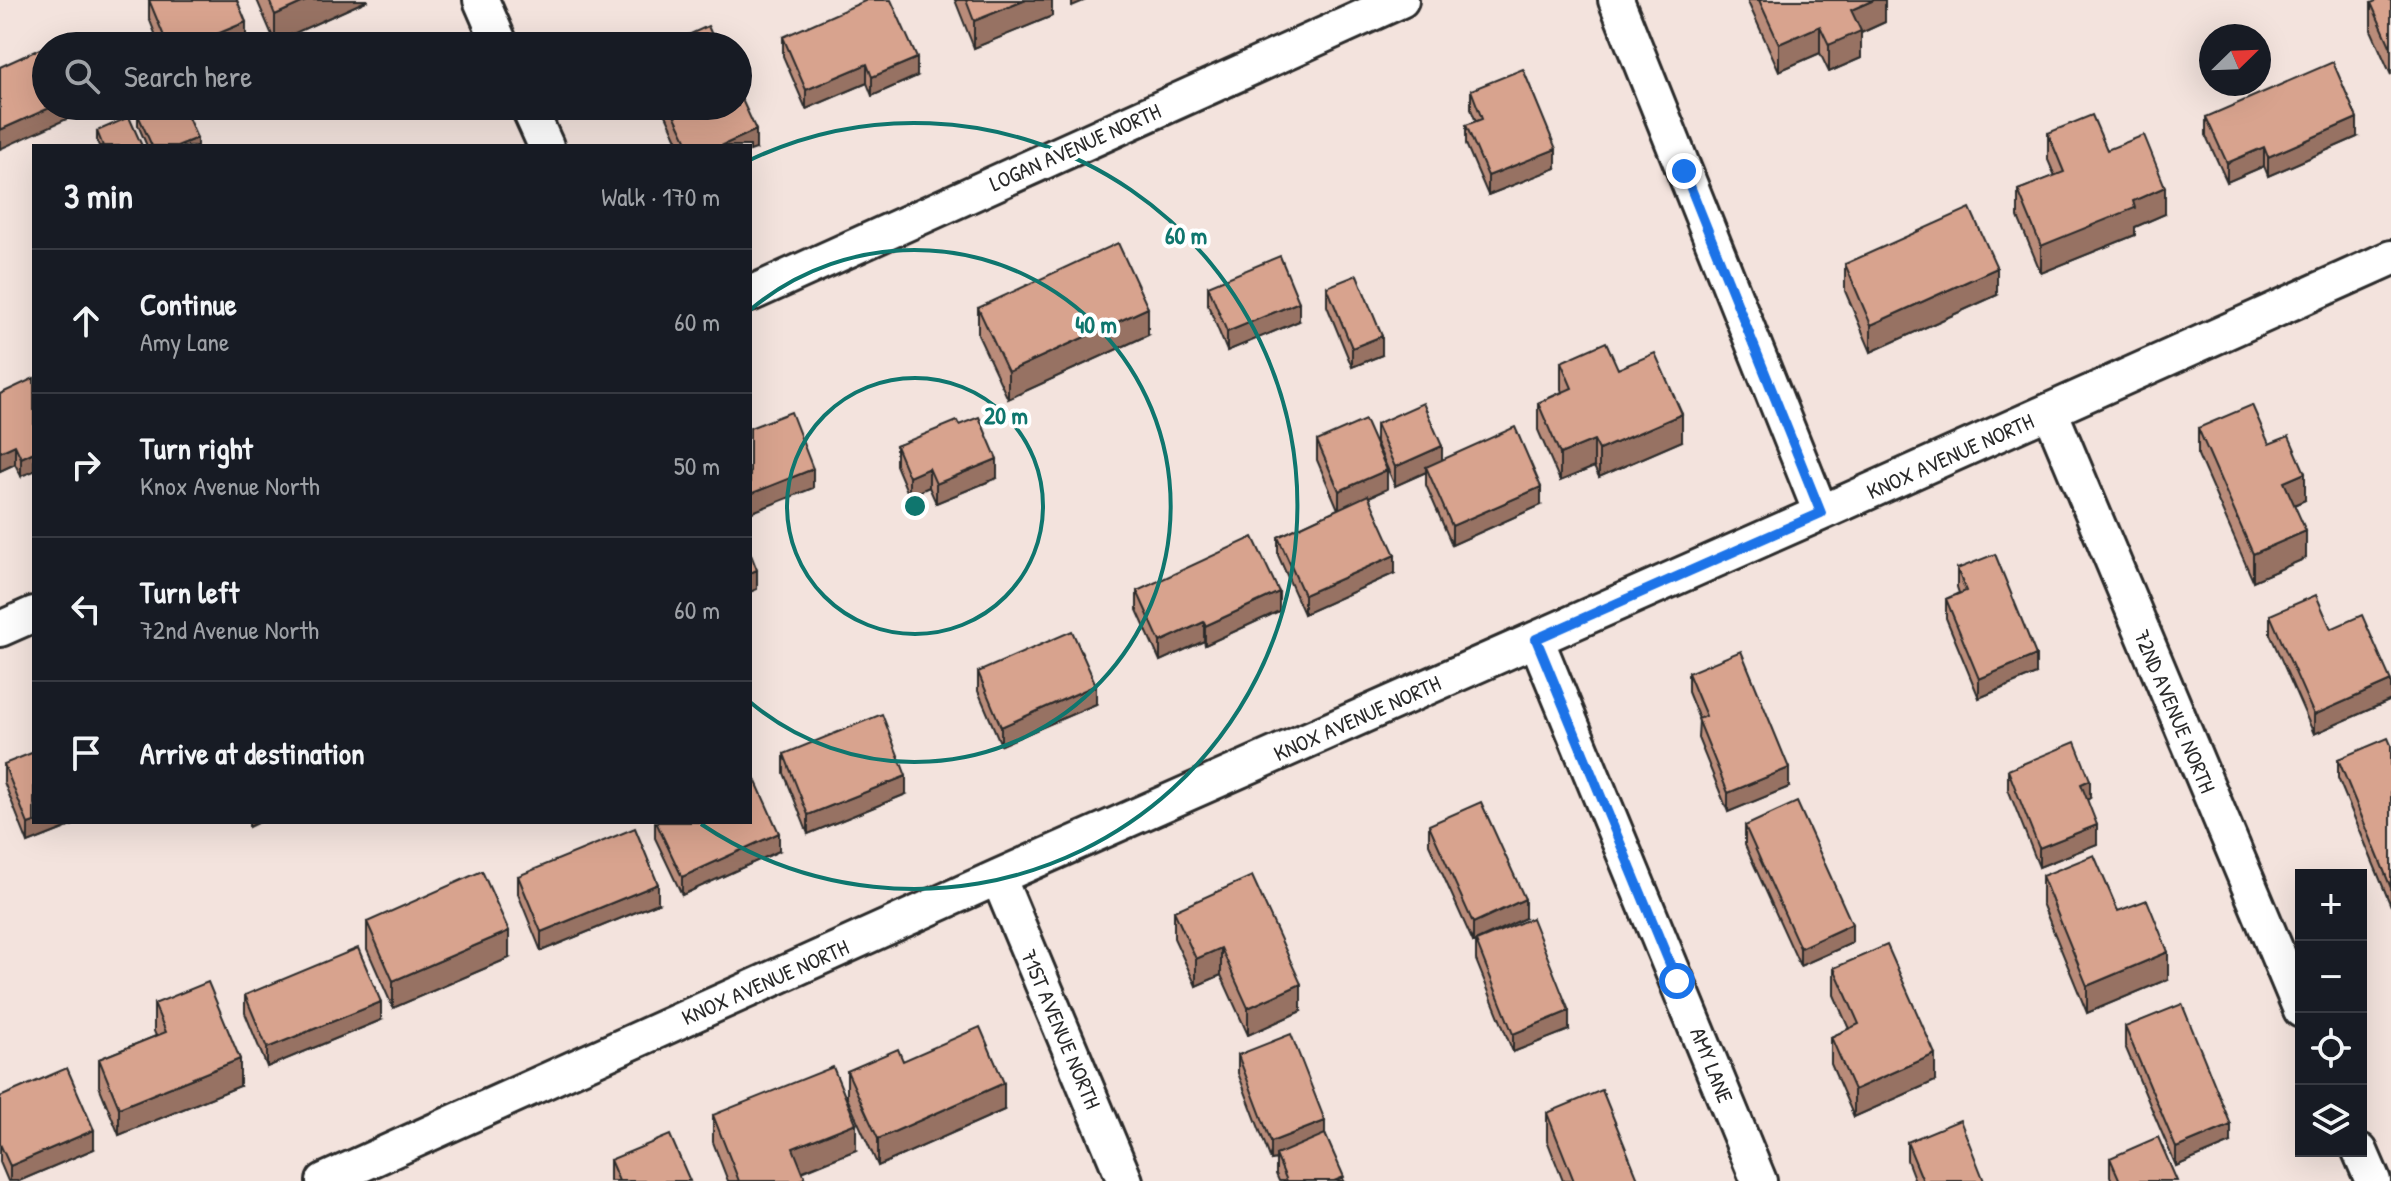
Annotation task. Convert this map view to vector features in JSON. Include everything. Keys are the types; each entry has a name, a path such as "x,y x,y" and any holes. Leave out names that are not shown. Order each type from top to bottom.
{"street":[{"path":"481,0 495,32"},
{"name":"LOGAN AVENUE NORTH","path":"752,293 1401,0"},
{"path":"1616,0 1821,513"},
{"path":"534,120 545,144"},
{"name":"KNOX AVENUE NORTH","path":"324,1181 998,877 2391,258"},
{"name":"72ND AVENUE NORTH","path":"2050,411 2295,996"},
{"path":"0,629 32,615"},
{"name":"AMY LANE","path":"1536,639 1759,1181"},
{"name":"71ST AVENUE NORTH","path":"998,877 1125,1181"},
{"path":"2363,1157 2373,1181"}],"building":[{"path":"149,0 237,0 246,22 222,32 162,32"},
{"path":"269,0 308,0 275,15"},
{"path":"867,0 891,0 917,58 872,77 867,64 806,90 783,37"},
{"path":"966,0 1026,0 974,21"},
{"path":"1759,0 1874,0 1851,10 1861,31 1829,45 1820,26 1779,44"},
{"path":"2391,0 2391,48 2371,3"},
{"path":"708,26 711,32 695,32"},
{"path":"32,52 32,116 0,130 0,67"},
{"path":"2333,62 2357,118 2268,157 2264,147 2227,163 2206,117 2254,96 2271,96 2271,89"},
{"path":"1523,69 1556,149 1488,176 1466,125 1482,119 1471,90"},
{"path":"2092,115 2107,150 2144,135 2165,187 2133,201 2135,208 2041,246 2018,190 2064,172 2048,133"},
{"path":"122,120 130,120 141,144 102,144 97,131"},
{"path":"140,120 189,120 197,138 182,144 151,144"},
{"path":"677,120 751,120 756,130 725,144 688,144"},
{"path":"1970,208 1997,268 1871,325 1845,264"},
{"path":"1118,243 1148,308 1008,372 978,308"},
{"path":"1280,256 1299,302 1227,332 1208,286"},
{"path":"1357,275 1382,336 1352,348 1327,287"},
{"path":"1606,342 1618,369 1655,353 1682,414 1599,450 1594,440 1560,454 1538,403 1572,388 1561,362"},
{"path":"32,379 32,453 21,458 15,445 0,452 0,394"},
{"path":"1423,403 1442,446 1395,467 1376,424"},
{"path":"2252,405 2269,444 2289,436 2305,473 2284,482 2306,531 2253,554 2198,428"},
{"path":"791,412 813,469 752,493 752,427"},
{"path":"979,417 997,459 936,484 929,468 909,477 896,446 957,421 959,425"},
{"path":"1365,420 1387,470 1339,491 1317,441"},
{"path":"1515,427 1541,487 1452,526 1426,467"},
{"path":"1368,495 1395,555 1304,595 1278,537"},
{"path":"1253,537 1279,592 1205,626 1204,622 1160,642 1137,591"},
{"path":"1995,554 2036,655 1979,679 1946,599 1966,591 1957,569"},
{"path":"2316,595 2331,629 2362,615 2391,681 2314,715 2270,615"},
{"path":"1072,631 1096,685 1001,727 978,672"},
{"path":"1741,651 1789,768 1728,793 1698,719 1706,716 1688,673"},
{"path":"882,714 906,776 808,815 784,754"},
{"path":"2388,738 2391,745 2391,888 2338,759"},
{"path":"2075,742 2090,780 2081,784 2097,825 2039,848 2008,770"},
{"path":"32,753 32,823 28,824 4,764"},
{"path":"752,775 779,833 682,877 657,824 752,824"},
{"path":"1481,802 1525,899 1473,923 1429,825"},
{"path":"1797,802 1852,924 1800,948 1745,826"},
{"path":"635,828 658,884 541,932 518,876"},
{"path":"2094,855 2118,911 2147,900 2168,952 2087,986 2042,876"},
{"path":"482,871 509,931 393,981 367,922"},
{"path":"1252,876 1301,984 1248,1008 1221,948 1196,959 1174,911"},
{"path":"1532,918 1569,1011 1513,1034 1476,941"},
{"path":"1887,945 1935,1054 1854,1090 1831,1037 1859,1024 1834,968"},
{"path":"358,948 381,1002 267,1048 245,995"},
{"path":"208,982 240,1059 119,1108 99,1059 166,1032 154,1004"},
{"path":"2182,1004 2231,1125 2176,1148 2125,1027"},
{"path":"980,1027 1004,1083 878,1139 847,1071 898,1049 903,1061"},
{"path":"1291,1034 1325,1121 1271,1142 1238,1055"},
{"path":"833,1067 856,1123 793,1148 805,1178 798,1181 739,1181 713,1115"},
{"path":"67,1068 94,1130 10,1166 0,1144 0,1097"},
{"path":"1602,1090 1639,1181 1574,1181 1547,1113"},
{"path":"1960,1120 1984,1181 1923,1181 1907,1142"},
{"path":"1325,1134 1344,1177 1334,1181 1287,1181 1276,1155"},
{"path":"670,1135 690,1181 619,1181 610,1160"},
{"path":"2158,1137 2177,1181 2120,1181 2110,1158"}],"route":[{"path":"1677,981 1536,639 1821,513 1684,171"}]}
